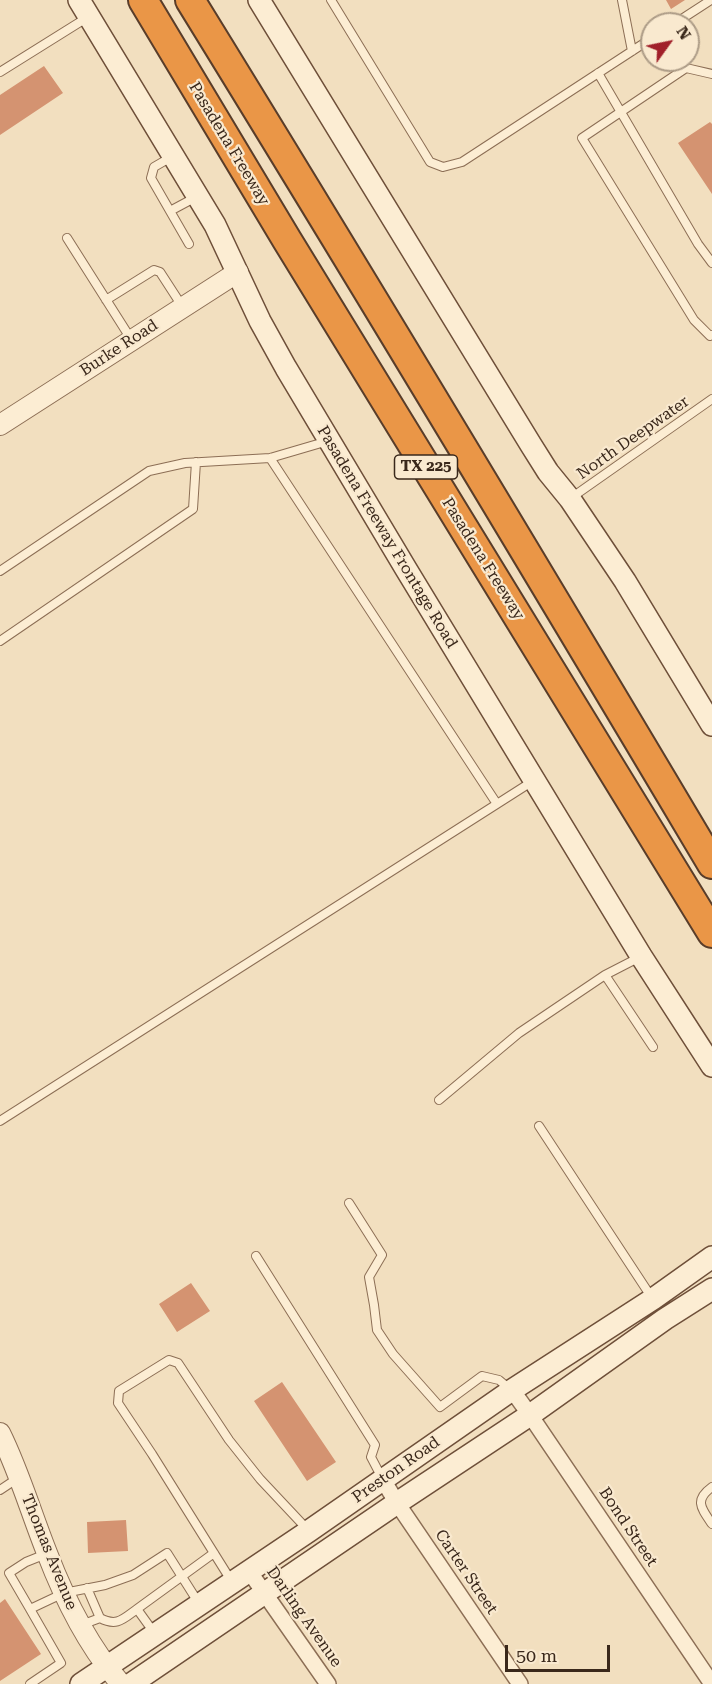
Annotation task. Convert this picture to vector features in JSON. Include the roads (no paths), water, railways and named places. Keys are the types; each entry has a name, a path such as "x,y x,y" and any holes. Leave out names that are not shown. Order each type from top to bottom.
{"highway":[{"name":"Pasadena Freeway","path":"143,0 300,261 712,933"},
{"name":"TX 225","path":"190,0 474,464 712,864"}],"main road":[{"path":"259,0 531,445 625,581 712,725"},
{"name":"Pasadena Freeway Frontage Road","path":"84,8 215,225 280,359 641,956 712,1066"},
{"name":"Preston Road","path":"81,1684 309,1531 512,1390 653,1299 712,1257"},
{"name":"Preston Road","path":"131,1684 712,1289"},
{"path":"653,1299 665,1319"}],"street":[{"name":"Burke Road","path":"0,425 237,272"},
{"name":"Bond Street","path":"512,1390 712,1684"},
{"name":"Thomas Avenue","path":"0,1433 47,1554 80,1626 106,1667 122,1684"},
{"name":"Carter Street","path":"383,1480 520,1684"},
{"name":"Darling Avenue","path":"241,1577 266,1592 328,1684"}],"lane":[{"path":"331,0 429,162 443,167 462,162 640,46"},
{"path":"622,0 632,51"},
{"path":"692,12 711,0"},
{"path":"0,72 84,8"},
{"path":"712,74 687,68 582,138 694,320 710,336 712,334"},
{"path":"598,73 698,244 712,263"},
{"path":"174,156 154,167 151,178 189,244"},
{"path":"170,212 198,196"},
{"path":"66,238 132,340"},
{"path":"106,300 154,270 160,272 183,307"},
{"name":"North Deepwater","path":"570,499 712,399"},
{"path":"0,571 148,471 185,463 270,458 329,441"},
{"path":"270,458 497,804"},
{"path":"0,641 192,509 196,462"},
{"path":"0,1121 535,780"},
{"path":"439,1100 519,1033 605,975 641,956"},
{"path":"605,975 653,1047"},
{"path":"539,1126 653,1299"},
{"path":"349,1203 382,1255 369,1277 376,1330 393,1354 440,1407 482,1376 499,1380 512,1390"},
{"path":"256,1256 375,1445 372,1457 383,1480"},
{"path":"241,1577 214,1553 118,1403 119,1391 169,1360 178,1364 229,1440 260,1479 309,1531"},
{"path":"0,1490 19,1477"},
{"path":"712,1487 703,1493 700,1500 712,1524"},
{"path":"30,1609 64,1593 105,1585 133,1575 167,1553 200,1605"},
{"path":"87,1588 100,1618 118,1623 214,1553"},
{"path":"30,1684 61,1663 9,1573 26,1562 47,1554"},
{"path":"137,1609 155,1635"},
{"path":"80,1626 100,1618"}]}
